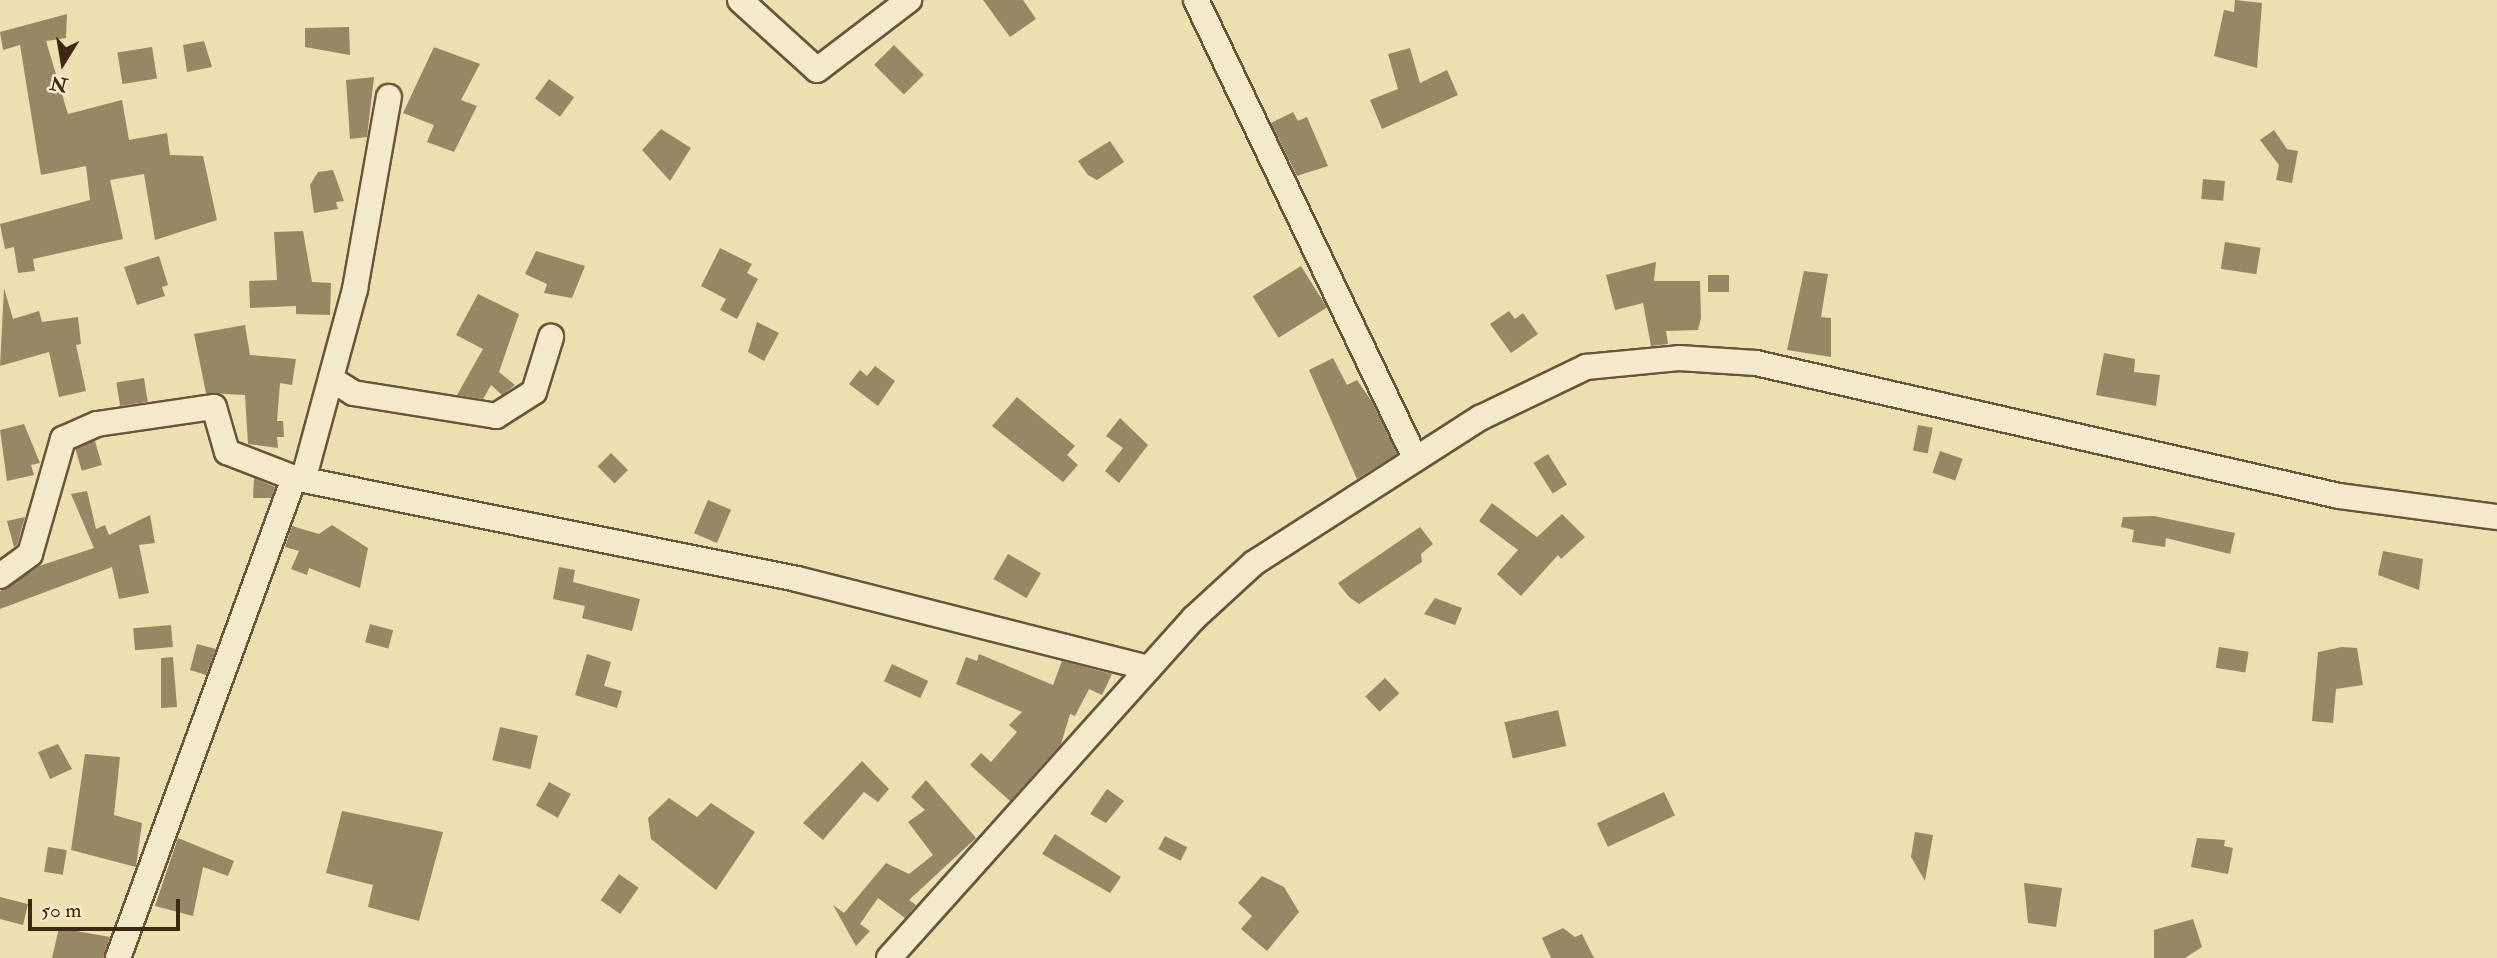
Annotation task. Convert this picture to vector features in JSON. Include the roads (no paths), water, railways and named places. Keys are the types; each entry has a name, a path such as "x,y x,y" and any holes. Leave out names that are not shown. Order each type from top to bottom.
{"street":[{"path":"740,0 817,70 909,0"},
{"path":"1196,0 1415,458"},
{"path":"118,958 299,477 331,379 355,289 389,97"},
{"path":"331,379 353,393 496,416 534,392 551,337"},
{"path":"889,958 1149,668 1254,563 1480,418 1586,367 1679,359 1756,363 2339,496 2497,517"},
{"path":"0,576 30,554 63,439 97,424 214,407 227,452 299,477 797,579 1149,668"}]}
